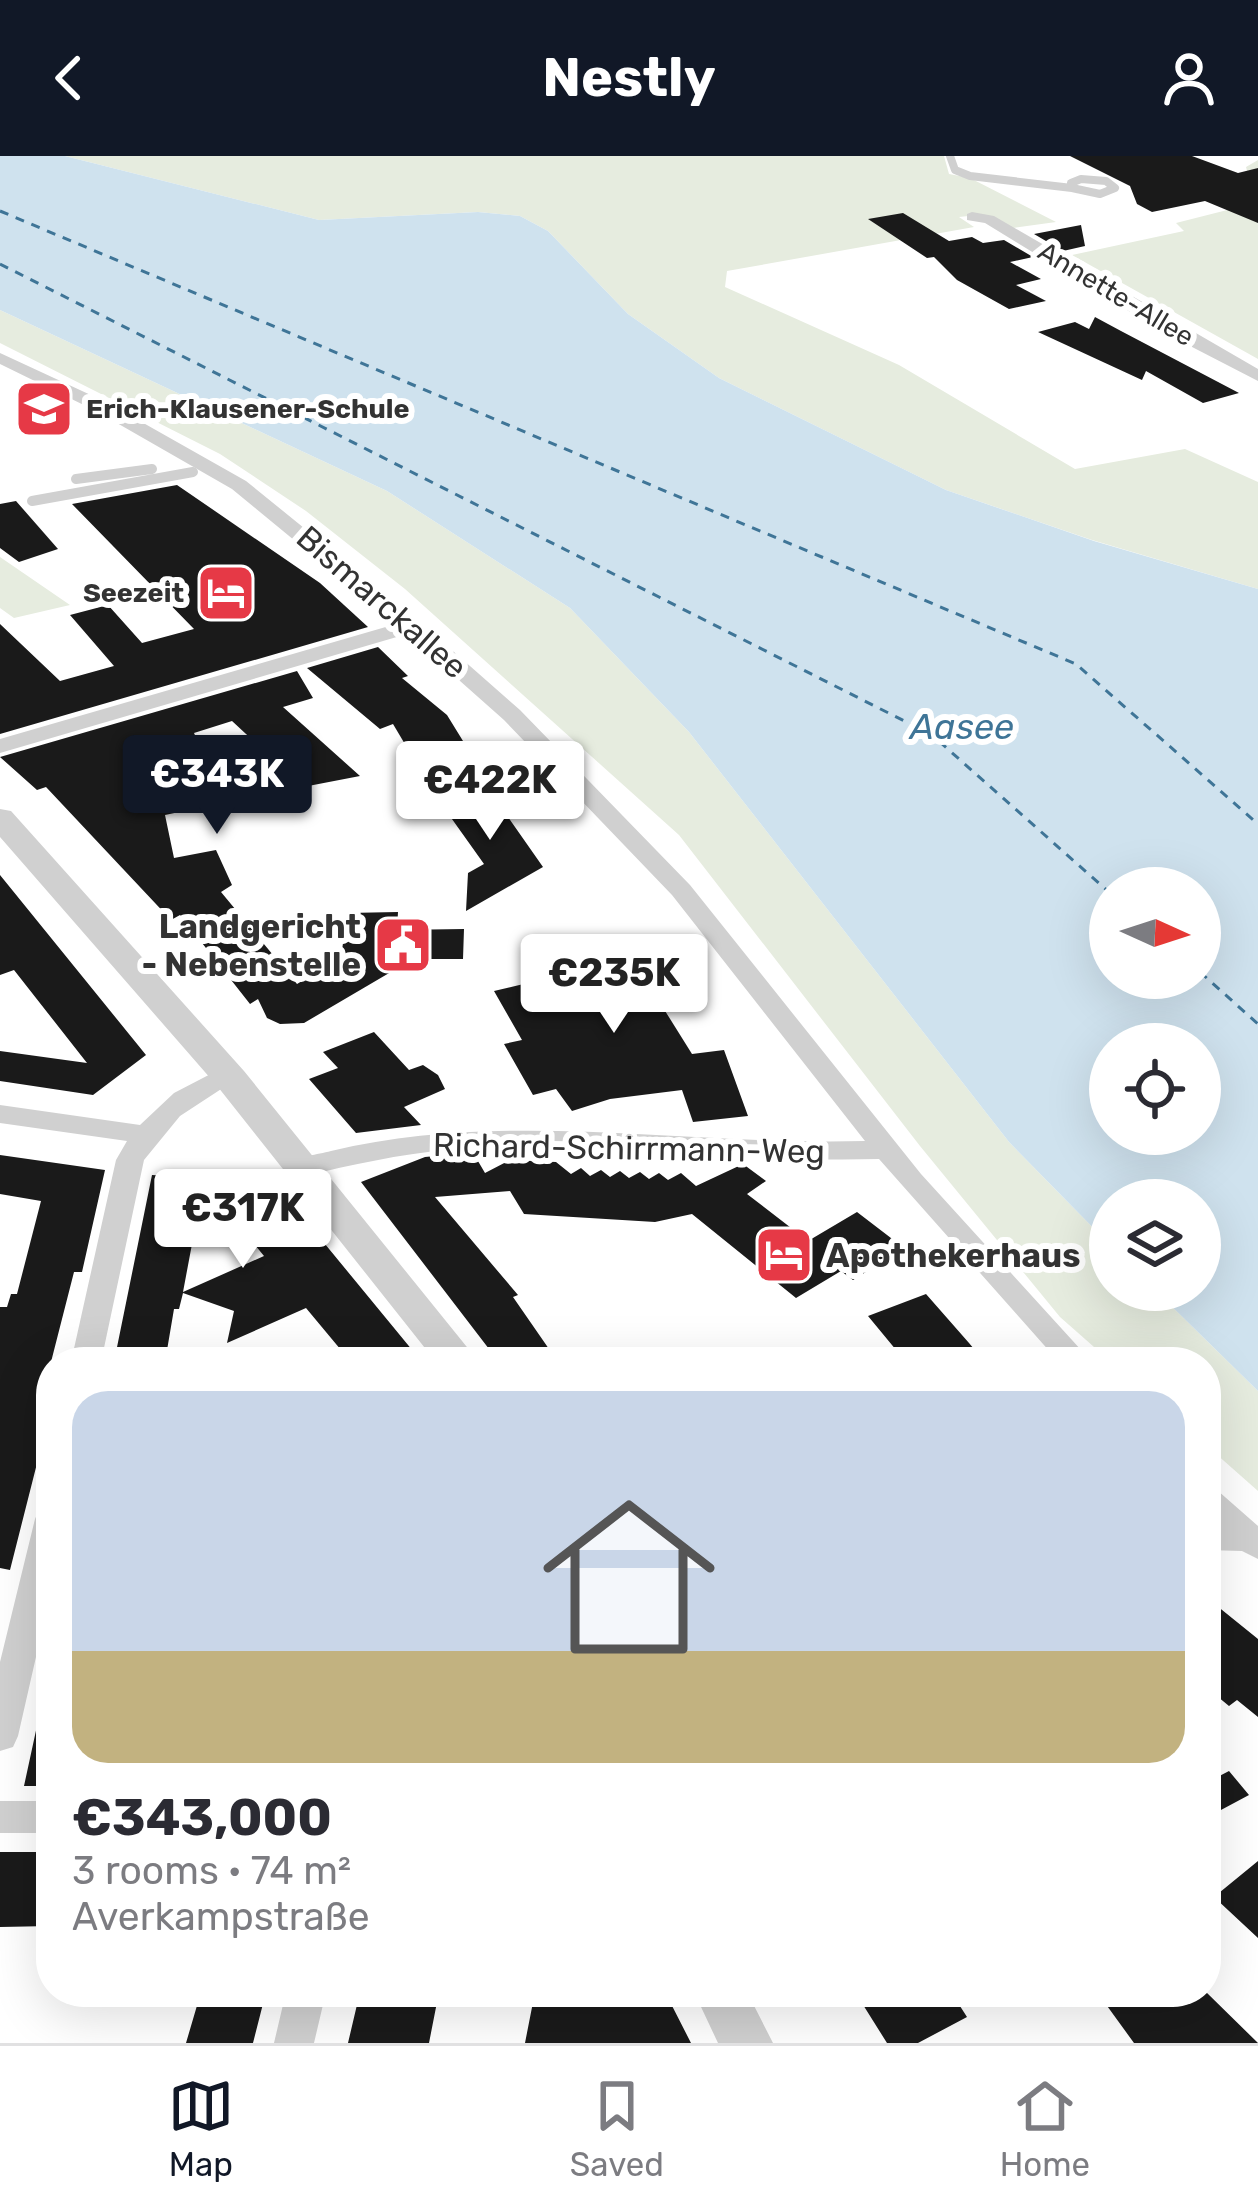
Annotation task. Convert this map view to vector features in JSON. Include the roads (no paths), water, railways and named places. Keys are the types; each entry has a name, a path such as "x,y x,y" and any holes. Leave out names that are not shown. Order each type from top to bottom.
{"street":[{"name":"Annette-Allee","path":"972,217 989,219 1258,376"},
{"name":"Bismarckallee","path":"0,358 289,522 512,715 639,844 766,996 885,1150 1063,1347"},
{"path":"0,746 412,626"},
{"path":"0,818 226,1074 447,1347"},
{"path":"89,1347 130,1160 142,1134 201,1086 226,1074"},
{"path":"0,1114 142,1134"},
{"name":"Richard-Schirrmann-Weg","path":"304,1167 399,1146 460,1140 794,1153 885,1150"},
{"path":"1221,1513 1251,1542"},
{"path":"1221,1539 1251,1542"},
{"path":"2,1720 36,1581"},
{"path":"0,1817 36,1817"},
{"path":"294,2043 302,2007"},
{"path":"728,2007 746,2043"}],"lane":[{"path":"950,156 961,173 1027,192 1072,188 1100,194 1115,188 1093,178 1075,181 1072,188"},
{"path":"1027,192 1057,189"},
{"path":"76,479 196,466"},
{"path":"32,501 196,466"},
{"path":"59,497 69,510"}],"water":[{"name":"Aasee","path":"0,156 65,156 319,220 478,212 520,216 548,231 628,314 719,378 946,490 1094,541 1258,589 1258,1391 1221,1355 1221,1347 1213,1347 1176,1311 1221,1311 1221,1179 1089,1179 1089,1224 1009,1142 689,732 570,608 387,491 0,310"}],"place":[{"name":"Erich-Klausener-Schule","path":"44,409"},
{"name":"Seezeit","path":"226,593"},
{"name":"Landgericht - Nebenstelle","path":"403,945"},
{"name":"Apothekerhaus","path":"784,1255"}]}
